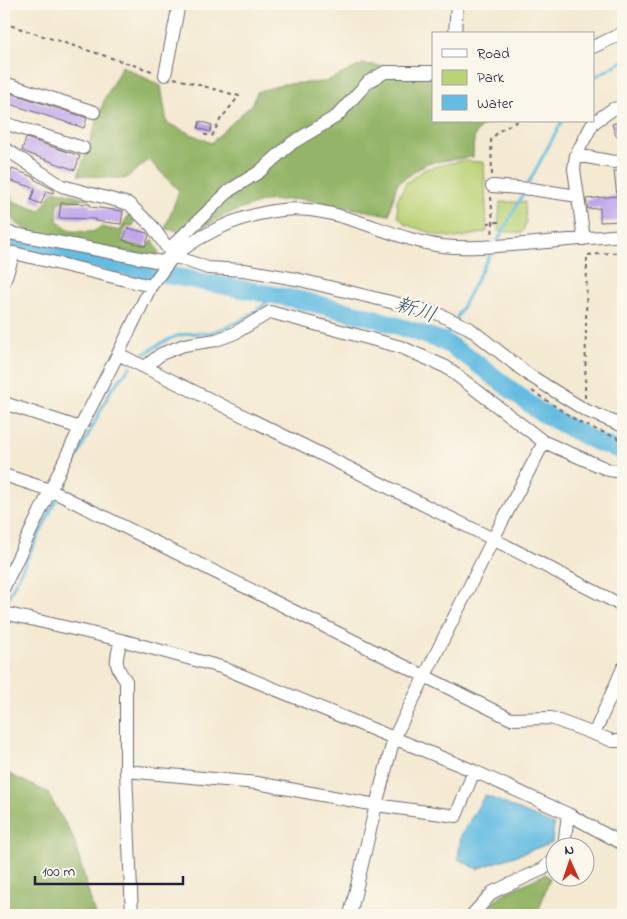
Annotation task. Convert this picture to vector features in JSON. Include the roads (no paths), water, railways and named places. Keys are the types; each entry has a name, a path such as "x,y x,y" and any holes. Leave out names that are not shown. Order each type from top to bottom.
{"street":[{"path":"165,75 180,4"},
{"path":"455,32 457,4"},
{"path":"594,47 623,33"},
{"path":"4,232 161,262 230,190 259,172 292,143 337,116 368,82 385,72 432,72"},
{"path":"4,83 94,112"},
{"path":"584,239 574,169 576,156 593,123 613,109 623,107"},
{"path":"4,123 83,148"},
{"path":"4,148 62,186 129,204 152,226 171,253 208,268 244,270 296,279 436,313 469,328 529,375 585,410 623,426"},
{"path":"576,156 614,162 623,161"},
{"path":"4,157 17,157"},
{"path":"492,186 578,196"},
{"path":"4,587 151,286 171,253 227,224 275,210 304,210 337,214 416,240 444,246 492,247 623,236"},
{"path":"4,282 9,252 151,286"},
{"path":"145,367 161,354 184,344 216,340 234,333 270,312 400,347 446,368 544,442 609,470 623,472"},
{"path":"118,354 493,539 623,606"},
{"path":"4,403 80,428"},
{"path":"350,915 394,738 493,539 544,442"},
{"path":"4,475 50,490 511,718 551,718 613,741 623,741"},
{"path":"4,613 121,640 221,668 474,771 568,814 623,844"},
{"path":"121,640 116,658 117,670 126,680 126,771 132,915"},
{"path":"594,734 623,668"},
{"path":"126,771 258,784 376,805 456,816 474,771"},
{"path":"565,836 568,814"},
{"path":"472,915 493,892 544,868"}],"water":[{"path":"485,795 554,825 553,836 544,836 544,846 477,869 458,859 461,835"}],"waterway":[{"path":"594,77 623,61"},
{"path":"528,184 561,122"},
{"path":"497,242 524,192"},
{"name":"新川","path":"4,241 16,242 149,272"},
{"path":"456,319 493,249"},
{"name":"新川","path":"167,275 300,300 374,318 443,341 471,359 540,412 596,442 623,451"},
{"path":"138,359 169,339 189,334 212,332 229,326 254,312 275,295"},
{"path":"443,341 453,324"},
{"path":"61,489 111,390 131,366"},
{"path":"5,604 56,500"}]}
